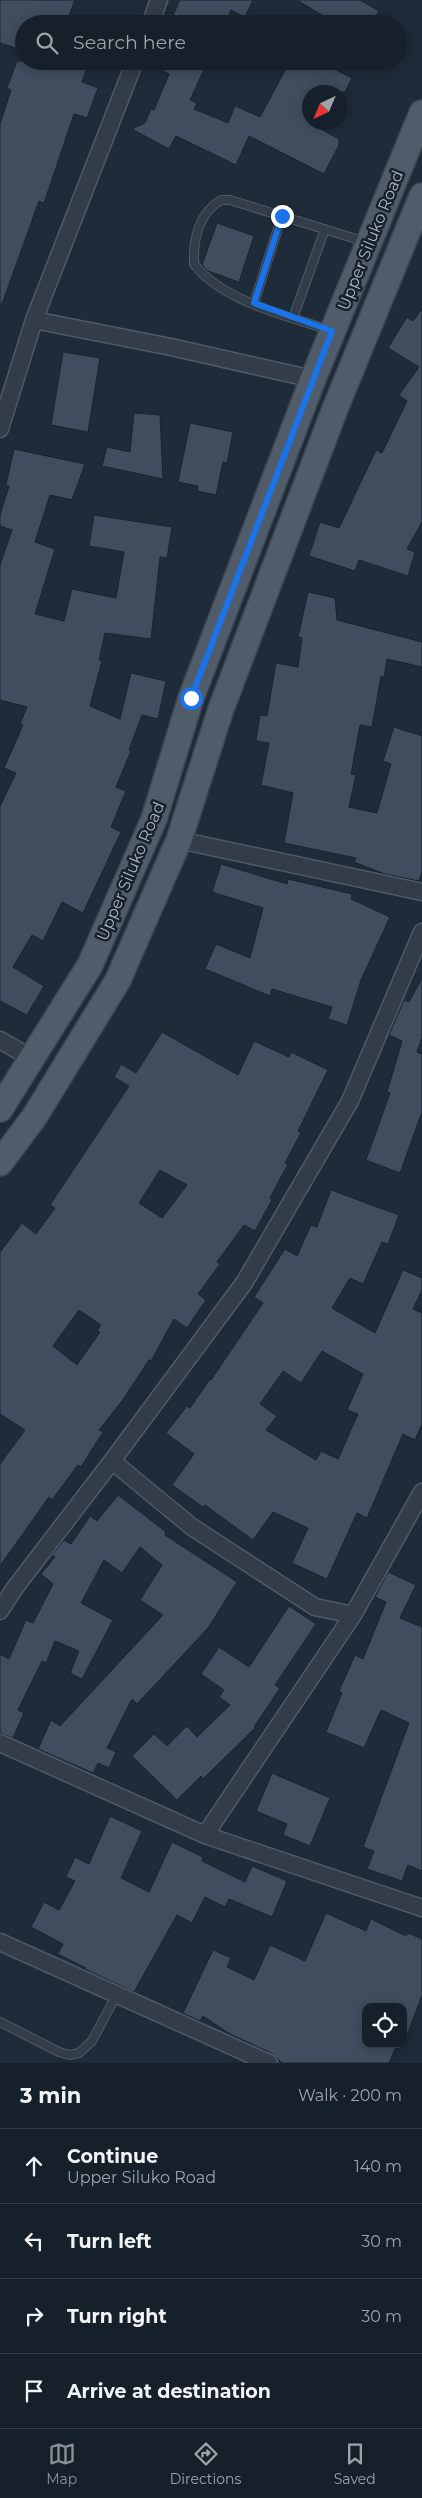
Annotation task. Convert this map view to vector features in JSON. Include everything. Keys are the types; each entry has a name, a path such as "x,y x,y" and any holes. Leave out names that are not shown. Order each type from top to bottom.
{"main road":[{"name":"Upper Siluko Road","path":"0,1109 90,966 154,819 191,698 313,379 422,113"},
{"name":"Upper Siluko Road","path":"0,1163 35,1116 118,980 180,840 235,672 334,409 422,196"}],"street":[{"path":"153,15 159,0"},
{"path":"1,421 34,320 131,70"},
{"path":"34,320 171,347 313,379"},
{"path":"180,840 422,892"},
{"path":"0,1611 14,1589 244,1283 350,1101 422,932"},
{"path":"0,1040 33,1059"},
{"path":"112,1461 192,1527 315,1607 353,1615"},
{"path":"205,1834 353,1615 422,1492"},
{"path":"0,1744 205,1834 422,1908"},
{"path":"0,1942 269,2063"}],"lane":[{"path":"332,331 254,303 223,289 200,271 194,264 196,236 205,214 212,205 221,200 230,200 368,243"},
{"path":"254,303 282,216"},
{"path":"294,318 325,229"},
{"path":"0,2022 59,2052 70,2055 79,2053 92,2041 117,1994"}],"building":[{"path":"0,0 75,0 69,15 15,15 15,48 0,43"},
{"path":"180,0 253,0 246,15 241,15 231,10 229,15 173,15"},
{"path":"297,0 360,0 379,11 377,15 322,15"},
{"path":"15,66 15,70 86,70 82,82 98,88 87,118 74,114 44,203 39,201 2,304 0,304 0,124 11,90 7,88"},
{"path":"162,70 204,70 190,100 197,103 194,109 228,123 235,106 260,117 285,70 336,70 352,78 347,88 347,85 302,85 302,130 323,130 339,139 339,145 324,174 249,136 236,165 176,136 169,149 132,129 145,123 151,109 154,110 169,74"},
{"path":"217,223 254,236 239,282 208,271 202,265"},
{"path":"422,309 422,522 407,549 415,552 408,576 359,560 355,571 309,556 320,522 339,528 376,450 382,453 407,401 399,395 419,367 388,348 407,317 413,321"},
{"path":"63,352 100,358 88,432 51,425"},
{"path":"134,413 160,415 163,479 102,466 107,447 130,452"},
{"path":"190,423 233,432 227,463 223,462 216,495 197,491 198,486 178,482"},
{"path":"14,449 85,464 72,500 50,495 35,542 55,549 35,614 64,621 72,589 116,598 124,552 89,546 94,515 172,527 167,558 160,557 151,639 105,633 99,660 102,661 90,706 120,719 131,673 166,681 158,719 142,715 129,750 131,751 116,787 126,791 111,827 121,832 83,913 62,902 43,941 32,935 13,967 44,986 27,1015 0,1001 0,806 16,773 4,768 23,725 20,724 27,707 0,700 0,565 12,530 0,526 0,515 9,486 6,485"},
{"path":"308,592 335,598 337,620 422,642 422,667 387,659 384,677 381,676 372,727 360,725 351,774 356,775 349,807 377,813 391,764 383,761 394,727 422,736 422,872 419,881 385,874 354,862 356,858 284,843 293,793 261,785 269,743 256,741 260,715 267,716 276,663 298,667 302,638 298,637"},
{"path":"221,864 287,884 288,879 352,894 351,899 390,917 361,980 347,1025 328,1019 332,1007 272,989 270,996 205,969 216,944 250,958 263,908 212,892"},
{"path":"422,978 422,1038 417,1052 422,1054 422,1112 400,1173 366,1160 390,1093 387,1092 402,1041 389,1035 404,1000 409,1002"},
{"path":"162,1032 238,1075 254,1041 289,1057 291,1052 328,1070 298,1131 301,1133 285,1163 288,1164 270,1198 272,1200 255,1231 244,1225 217,1262 220,1264 198,1294 206,1300 187,1328 174,1319 151,1361 149,1360 122,1401 99,1430 103,1432 81,1467 78,1465 52,1500 49,1497 0,1566 0,1464 25,1430 0,1414 0,1252 22,1223 36,1234 55,1208 50,1205 129,1086 114,1077 121,1064 136,1073","holes":["160,1170 187,1185 162,1218 139,1203","79,1310 101,1325 97,1331 100,1332 77,1365 53,1346"]},
{"path":"331,1190 399,1215 388,1244 382,1242 363,1284 350,1278 332,1308 375,1333 403,1270 422,1278 422,1290 413,1309 422,1313 422,1424 415,1440 403,1434 367,1518 357,1513 327,1579 292,1563 308,1528 273,1512 253,1540 205,1505 203,1507 172,1485 194,1454 166,1433 187,1406 190,1408 211,1380 263,1303 254,1297 285,1249 297,1256 311,1225 317,1227","holes":["322,1351 363,1374 347,1410 358,1414 338,1459 321,1451 316,1460 266,1430 277,1416 260,1404 283,1371 301,1383"]},
{"path":"118,1495 166,1532 165,1535 237,1582 208,1628 137,1704 132,1699 107,1748 116,1752 109,1768 98,1763 93,1773 38,1749 51,1720 60,1726 163,1615 140,1600 162,1565 140,1547 122,1573 104,1560 81,1603 113,1620 82,1679 70,1673 79,1651 55,1641 46,1663 42,1661 18,1710 24,1713 13,1738 0,1733 0,1654 9,1659 26,1620 33,1623 53,1584 41,1574 55,1557 52,1555 64,1540 71,1544 90,1516 97,1521"},
{"path":"388,1572 416,1585 400,1618 422,1627 422,1871 408,1865 402,1881 367,1869 374,1851 363,1847 409,1723 381,1710 364,1748 326,1732 342,1693 339,1691 355,1655 363,1659 386,1602 375,1597"},
{"path":"289,1606 316,1624 275,1685 280,1688 255,1728 203,1779 201,1776 177,1800 132,1756 154,1734 167,1746 187,1726 197,1737 230,1705 219,1697 224,1690 201,1674 219,1647 249,1667"},
{"path":"272,1773 330,1798 310,1846 283,1835 287,1824 256,1811"},
{"path":"110,1816 142,1831 121,1878 149,1892 172,1842 203,1857 202,1861 245,1882 252,1866 287,1881 272,1917 229,1899 225,1907 205,1897 192,1923 177,1915 134,1992 58,1954 63,1944 31,1927 44,1902 59,1910 75,1881 66,1877 75,1857 89,1864"},
{"path":"326,1913 366,1931 371,1919 406,1936 408,1933 422,1939 422,1995 407,2036 407,2003 362,2003 362,2048 395,2048 389,2063 282,2063 273,2054 230,2034 203,2016 200,2021 183,2013 213,1950 231,1958 227,1967 254,1980 270,1945 305,1961"}],"route":[{"path":"191,698 332,331 254,303 282,216"}]}
